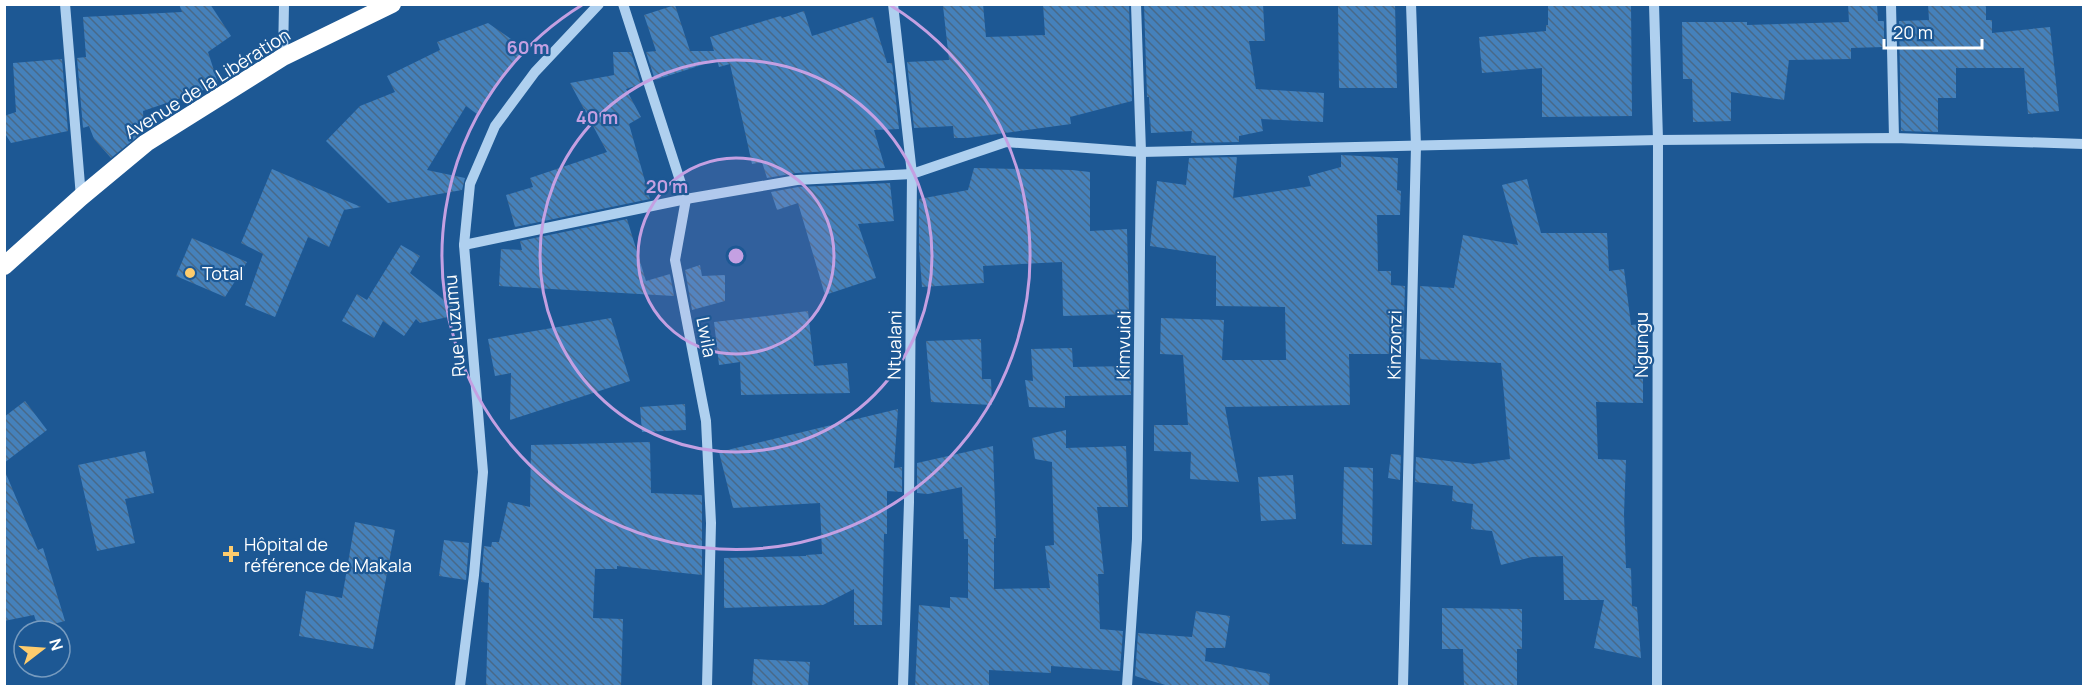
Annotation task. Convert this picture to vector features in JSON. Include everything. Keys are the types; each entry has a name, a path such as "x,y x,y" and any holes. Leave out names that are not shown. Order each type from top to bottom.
{"highway":[{"name":"Avenue de la Libération","path":"4,266 146,143 283,57 392,4"}],"street":[{"path":"65,4 81,197"},
{"path":"283,57 284,4"},
{"name":"Rue Luzumu","path":"460,687 474,575 483,472 464,245 470,184 495,126 535,72 599,4"},
{"name":"Lwila","path":"623,4 686,199 675,260 706,421 711,523 707,687"},
{"name":"Ntualani","path":"893,4 912,174 909,502 903,687"},
{"name":"Kimvuidi","path":"1127,687 1137,539 1141,152 1136,4"},
{"name":"Kinzonzi","path":"1403,687 1416,146 1411,4"},
{"name":"Ngungu","path":"1654,4 1658,140 1657,687"},
{"path":"1891,4 1894,138"},
{"path":"464,245 686,199 797,180 912,174 1006,142 1141,152 1658,140 1894,138 2084,144"}],"building":[{"path":"179,4 210,4 231,36 208,52 218,83 143,111 144,131 111,158 94,139 89,126 83,128 77,58 86,57 83,17 182,12"},
{"path":"983,4 986,37 1045,35 1043,4 1129,4 1132,101 1070,117 1071,124 967,138 954,138 953,126 914,128 907,62 949,60 943,6"},
{"path":"1144,4 1263,4 1265,41 1249,41 1256,89 1324,93 1323,122 1261,119 1263,131 1239,136 1239,142 1191,143 1192,131 1151,133 1149,97 1147,97"},
{"path":"1338,4 1395,4 1397,88 1339,88"},
{"path":"1548,4 1631,4 1632,116 1542,117 1542,68 1482,73 1479,37 1546,31"},
{"path":"1848,4 1877,4 1878,21 1884,21 1884,47 1851,48 1851,59 1789,60 1784,100 1731,92 1731,121 1693,122 1692,79 1683,79 1682,22 1747,22 1747,25 1849,22"},
{"path":"1928,4 1986,4 1986,20 1992,20 1992,33 2050,27 2059,111 2028,114 2024,68 1956,68 1956,98 1938,98 1938,132 1901,131 1899,21 1929,20"},
{"path":"675,5 690,51 714,51 710,37 804,11 812,36 873,17 887,63 892,63 899,129 874,130 885,168 796,173 767,178 762,162 752,164 730,64 719,67 717,60 655,80 646,52 656,51 644,15"},
{"path":"488,23 524,48 477,114 466,106 427,170 465,178 462,190 388,203 326,141 360,106 395,92 387,76 440,50 437,42"},
{"path":"613,52 631,52 641,84 626,89 641,117 629,124 650,199 515,227 506,195 533,187 530,178 607,152 570,83 614,75"},
{"path":"62,59 68,131 11,143 4,132 4,116 16,112 13,63"},
{"path":"1341,155 1398,158 1397,190 1401,191 1400,215 1377,215 1378,271 1391,271 1391,285 1405,286 1403,354 1349,354 1350,405 1225,407 1239,482 1190,479 1191,452 1154,451 1154,425 1188,425 1183,355 1160,354 1161,318 1224,320 1222,360 1286,360 1285,307 1216,306 1216,256 1150,246 1157,181 1186,185 1189,158 1237,157 1233,198 1311,186 1308,176 1341,167"},
{"path":"974,168 1090,172 1090,231 1127,229 1129,314 1063,316 1062,262 983,266 984,283 922,287 919,199 968,190"},
{"path":"272,169 361,207 344,210 329,247 308,237 275,317 245,305 263,254 241,243"},
{"path":"1527,179 1541,233 1607,233 1609,271 1624,269 1631,325 1643,324 1643,403 1596,402 1598,459 1626,460 1624,514 1626,568 1631,568 1632,606 1637,607 1641,658 1594,648 1604,600 1564,600 1563,556 1532,557 1501,565 1492,531 1471,529 1473,504 1452,501 1453,486 1415,482 1416,457 1473,464 1510,459 1501,363 1420,359 1420,286 1454,288 1463,235 1518,245 1502,185"},
{"path":"890,183 894,221 858,224 876,278 825,295 798,203 777,210 771,192 798,187"},
{"path":"627,219 646,281 670,274 674,296 499,286 501,249 522,250 520,241"},
{"path":"192,238 247,262 225,297 176,276"},
{"path":"401,245 420,256 410,273 462,314 420,323 416,319 404,336 383,321 374,338 342,321 357,294 367,300"},
{"path":"700,265 702,276 725,275 725,301 692,310 685,270"},
{"path":"808,311 814,366 847,363 850,393 741,395 740,362 719,365 714,322"},
{"path":"611,318 630,381 510,420 511,373 495,376 488,339"},
{"path":"981,339 982,379 991,379 992,405 931,402 926,341"},
{"path":"1072,348 1073,367 1131,366 1131,395 1065,396 1065,408 1029,407 1025,380 1033,381 1031,349"},
{"path":"25,401 47,430 4,463 4,417"},
{"path":"685,404 686,430 642,432 640,407"},
{"path":"898,409 894,468 902,467 902,492 887,491 882,625 854,625 854,589 823,605 724,608 724,558 822,554 820,503 733,508 719,452"},
{"path":"1066,430 1066,448 1126,446 1128,507 1097,507 1104,574 1098,574 1100,629 1123,631 1120,671 1051,666 1051,673 989,670 989,687 915,687 919,605 950,608 950,597 968,598 968,539 964,539 962,487 928,494 917,493 917,463 993,446 996,538 994,538 994,589 1050,588 1045,546 1054,545 1052,462 1035,459 1032,438"},
{"path":"650,442 651,493 702,495 702,575 617,566 617,569 595,569 593,618 623,619 621,687 486,687 489,583 481,582 484,546 491,547 492,542 499,542 508,502 530,507 531,445"},
{"path":"145,451 154,493 125,499 135,543 97,551 78,465"},
{"path":"1391,454 1401,455 1400,480 1388,478"},
{"path":"1344,467 1373,468 1372,545 1342,544"},
{"path":"4,469 38,550 43,548 64,619 35,619 34,615 4,621"},
{"path":"1293,475 1296,519 1261,521 1258,477"},
{"path":"355,522 395,530 373,649 299,636 306,591 342,598"},
{"path":"444,540 469,543 466,580 439,576"},
{"path":"1442,608 1522,609 1522,649 1517,649 1517,687 1464,687 1463,649 1442,649"},
{"path":"1196,611 1230,616 1225,648 1206,648 1205,661 1270,674 1269,687 1172,687 1135,676 1138,633 1192,637"},
{"path":"754,659 810,662 808,687 752,687"}],"place":[{"name":"Total","path":"190,273"},
{"name":"Hôpital de référence de Makala","path":"231,554"}]}
